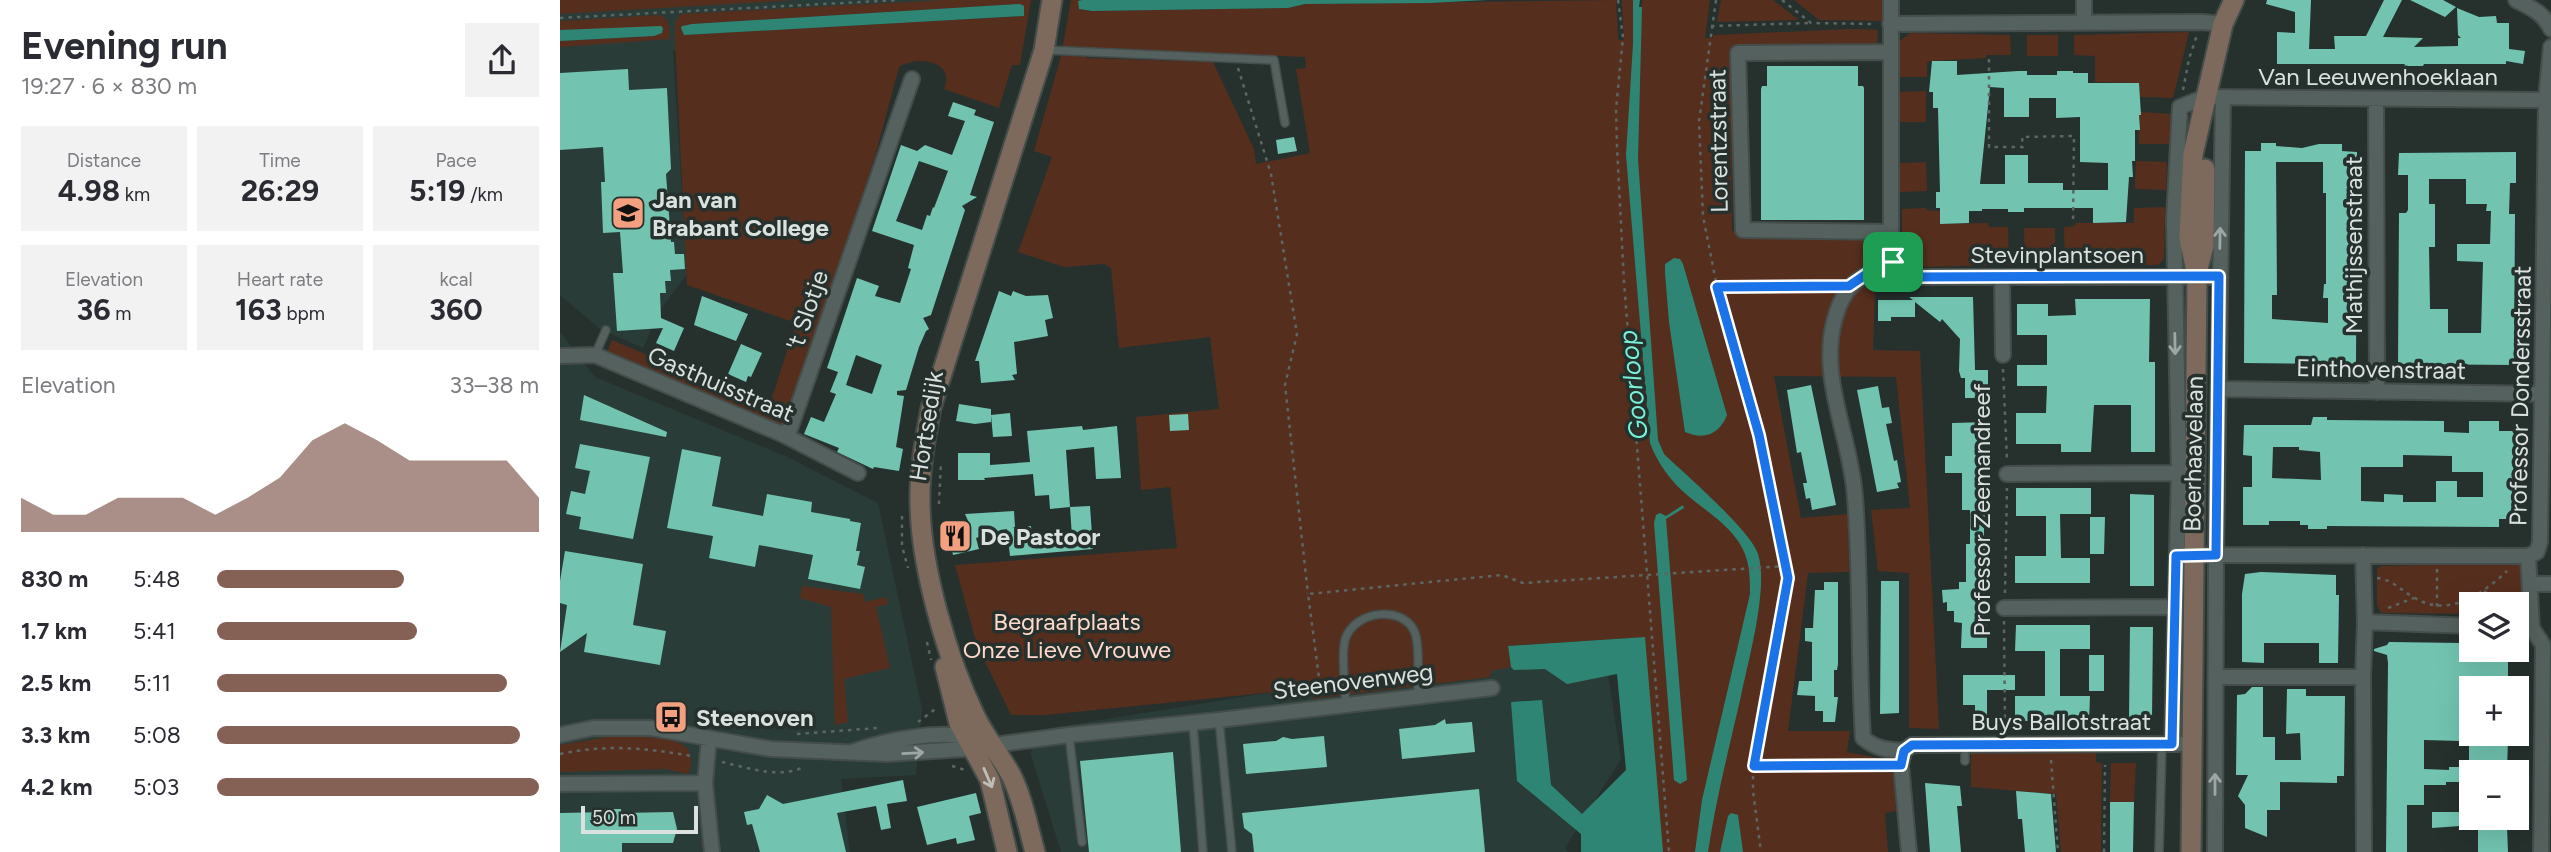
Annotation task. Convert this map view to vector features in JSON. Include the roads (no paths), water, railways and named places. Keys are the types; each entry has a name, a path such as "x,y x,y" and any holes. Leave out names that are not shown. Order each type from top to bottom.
{"street":[{"name":"Hortsedijk","path":"1007,852 990,780 976,743 953,656 947,646 926,561 920,505 922,456 931,408 1044,50 1052,0"},
{"path":"1891,0 1891,257 1895,267 1868,273 1849,286 1835,318 1829,370 1855,494 1863,737 1871,745 1903,758 1909,852"},
{"path":"2084,0 2084,22"},
{"name":"Boerhaavelaan","path":"2215,852 2219,276 2214,98 2223,24 2234,0"},
{"path":"2516,0 2538,11 2546,18 2551,29"},
{"path":"1891,24 2223,24"},
{"name":"Professor Dondersstraat","path":"2541,852 2543,645 2532,628 2530,584 2522,556 2537,552 2540,542 2551,47"},
{"name":"Lorentzstraat","path":"1890,52 1738,53 1743,230 1891,232"},
{"name":"'t Slotje","path":"782,434 790,429 912,79"},
{"name":"Boerhaavelaan","path":"2192,852 2193,744 2179,473 2174,276 2176,160 2180,107 2214,98"},
{"name":"Boerhaavelaan","path":"2167,744 2176,607 2185,555 2196,276 2189,238 2193,154 2214,98"},
{"name":"Van Leeuwenhoeklaan","path":"2214,98 2549,99"},
{"name":"Mathijssenstraat","path":"2376,99 2377,392"},
{"name":"Stevinplantsoen","path":"1895,267 1910,277 2219,276"},
{"name":"Professor Zeemandreef","path":"2002,277 2003,355"},
{"name":"Gasthuisstraat","path":"560,356 595,355 782,434 858,473"},
{"name":"Einthovenstraat","path":"2218,389 2542,394"},
{"path":"2007,474 2179,473"},
{"path":"2185,555 2522,556"},
{"path":"2363,555 2364,852"},
{"path":"2530,584 2551,584"},
{"path":"2004,608 2176,607"},
{"path":"2365,622 2459,626"},
{"name":"Hortsedijk","path":"947,646 944,662 959,723 1011,776 1035,852"},
{"path":"2216,677 2363,677"},
{"name":"Steenovenweg","path":"560,735 593,729 632,727 672,730 791,751 853,752 875,743 945,733 976,743 1192,723 1492,688"},
{"path":"709,738 705,783 712,852"},
{"name":"Buys Ballotstraat","path":"1903,758 1912,745 2193,744"},
{"path":"560,784 705,783"}],"lane":[{"path":"1044,50 1274,60 1285,123"},
{"path":"595,355 606,330"},
{"path":"1346,705 1345,640 1353,624 1372,615 1395,615 1409,624 1416,636 1418,697"},
{"path":"1219,720 1232,852"},
{"path":"1192,723 1203,852"},
{"path":"1069,734 1082,842"},
{"path":"1965,744 1965,761"},
{"path":"2159,852 2167,744"}],"place":[{"name":"Jan van Brabant College","path":"628,213"},
{"name":"De Pastoor","path":"955,536"},
{"name":"Steenoven","path":"671,717"}],"water label":[{"name":"Goorloop","path":"1633,385"}],"park label":[{"name":"Begraafplaats Onze Lieve Vrouwe","path":"1067,635"}]}
